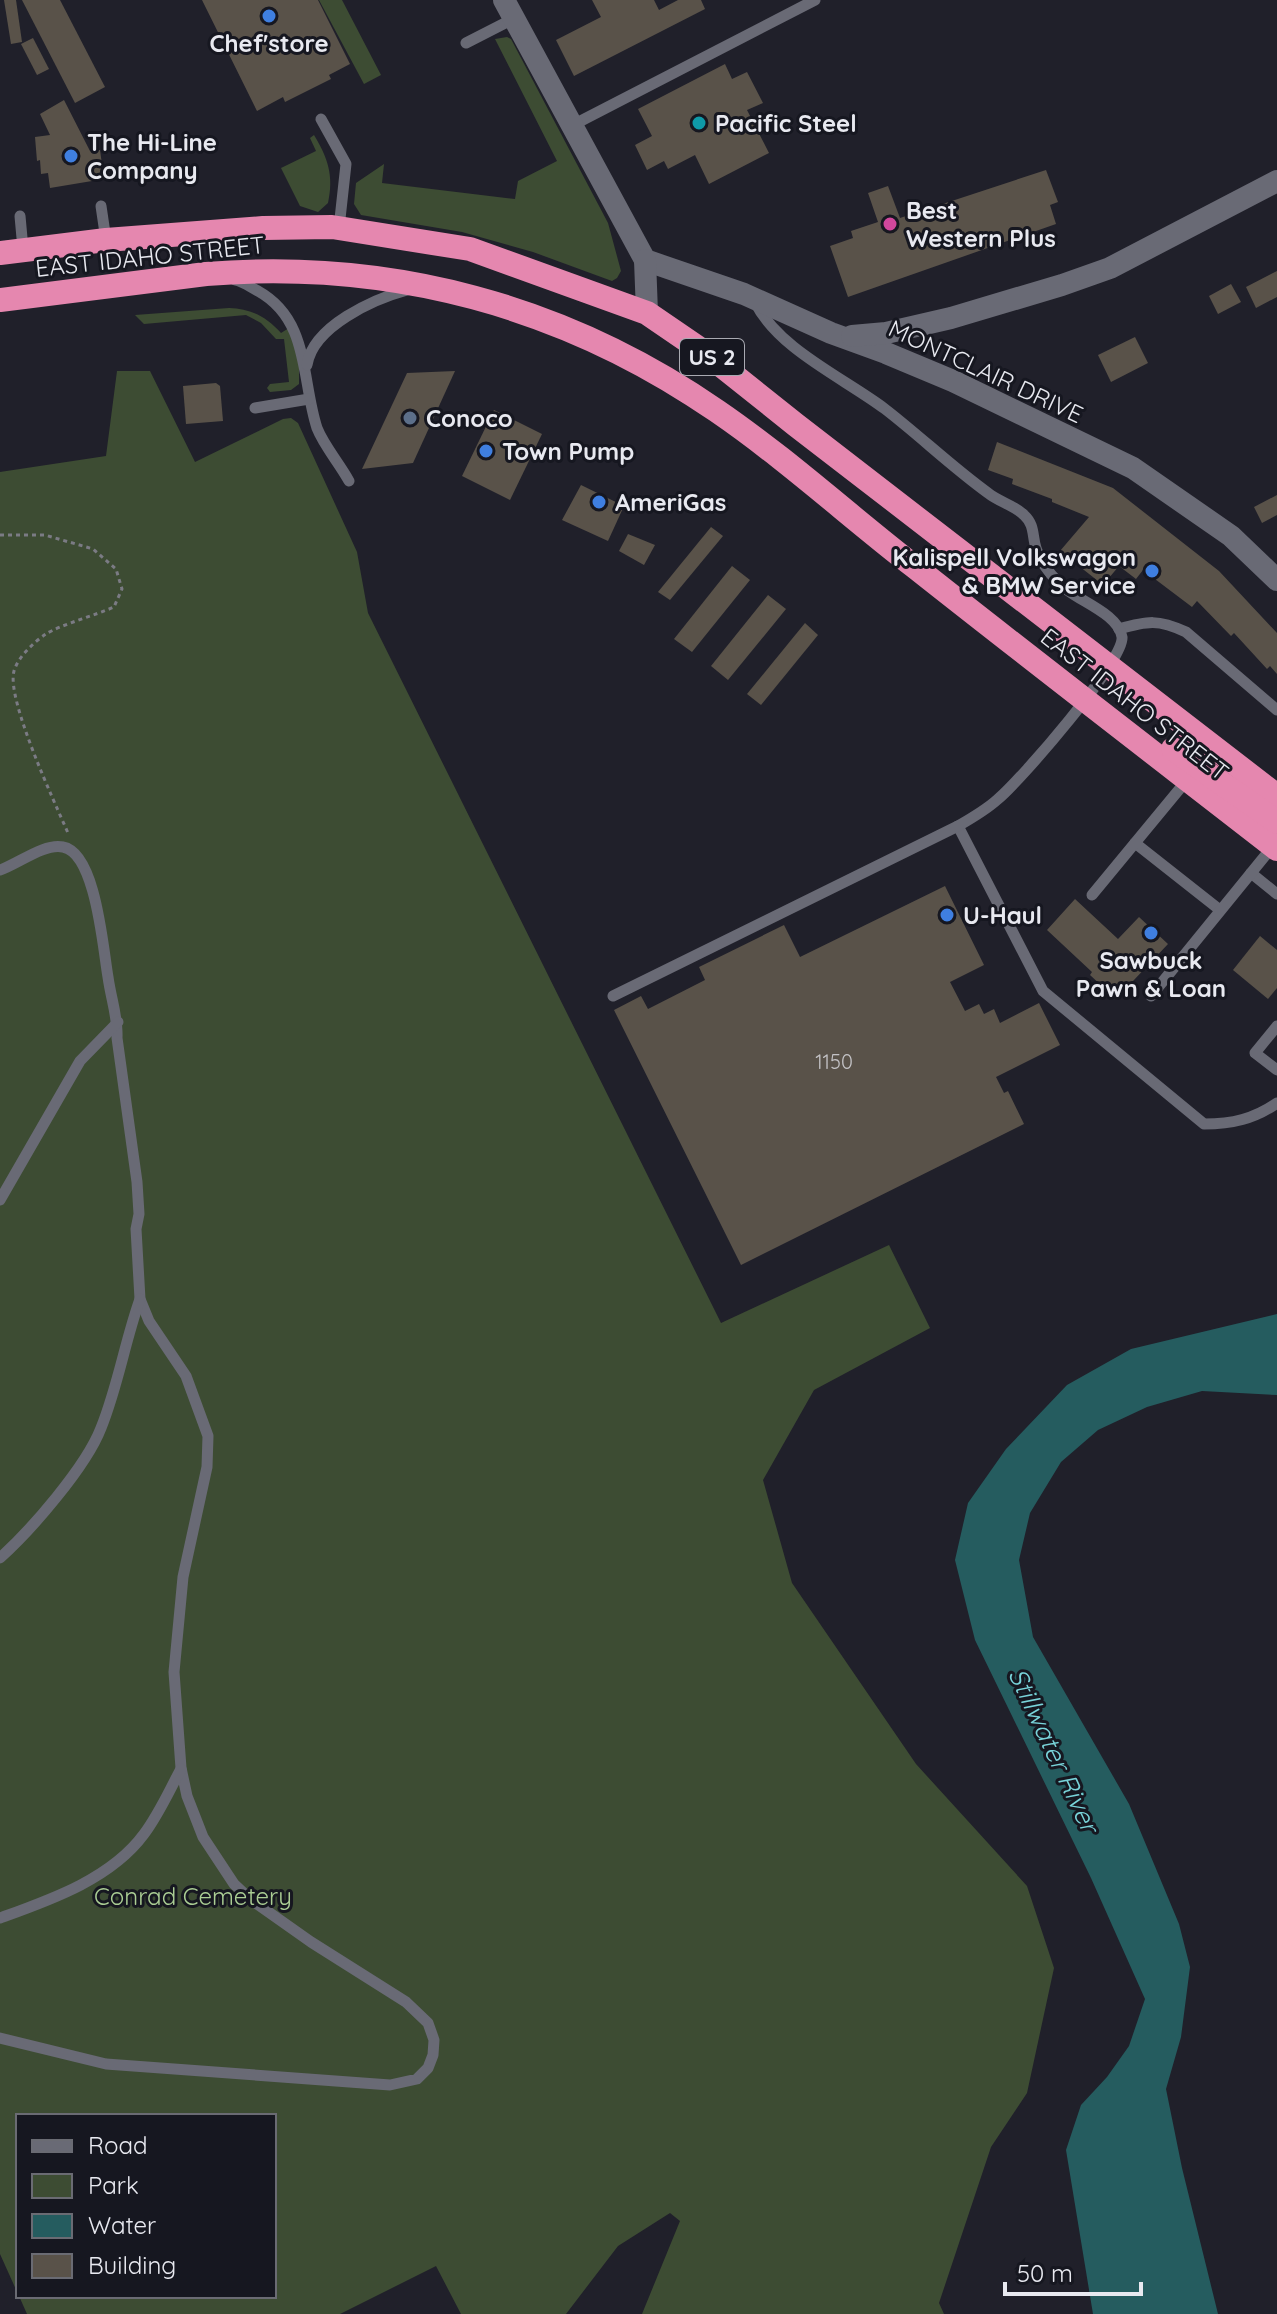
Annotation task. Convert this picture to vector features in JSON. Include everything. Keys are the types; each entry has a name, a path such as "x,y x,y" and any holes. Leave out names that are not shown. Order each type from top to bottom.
{"highway":[{"name":"EAST IDAHO STREET","path":"12,251 263,228 339,228 470,249 647,313 707,354 1277,796"},
{"name":"EAST IDAHO STREET","path":"0,300 206,274 276,271 341,273 428,286 536,316 622,352 674,382 760,441 898,555 1187,780 1276,839"},
{"path":"1084,700 1126,716 1276,839"}],"street":[{"path":"508,9 645,260 647,313"},
{"path":"831,333 861,337 886,333 951,318 1062,285 1110,268 1277,181"},
{"name":"MONTCLAIR DRIVE","path":"645,260 753,298 831,333 953,381 1133,468 1231,536 1277,580"}],"lane":[{"path":"570,126 815,0"},
{"path":"466,43 508,9"},
{"path":"321,119 346,164 339,228"},
{"path":"101,206 106,240"},
{"path":"12,251 20,216"},
{"path":"206,274 241,282 269,297 287,317 300,341 309,399 318,432 349,481"},
{"path":"306,369 308,356 325,332 384,296 428,286"},
{"path":"613,996 958,826 999,799 1084,700 1122,646 1119,629 1102,612 1062,587 1043,565 1035,547 1034,529 1026,516 992,496 886,410 791,343 775,330 753,298"},
{"path":"255,408 309,399"},
{"path":"1119,629 1153,621 1186,632 1277,710"},
{"path":"1092,895 1187,780"},
{"path":"958,826 1043,991 1204,1124 1230,1124 1263,1113 1277,1103"},
{"path":"1151,996 1276,839"},
{"path":"1135,843 1220,910"},
{"path":"0,870 59,846 76,854 87,875 100,920 110,993 118,1022 117,1038 137,1182 140,1299 149,1321 186,1376 199,1405 209,1446 183,1577 174,1672 181,1768 197,1825 234,1884 278,1919 406,2002 422,2015 434,2040 428,2068 417,2079 390,2085 284,2075 158,2069 73,2058 0,2038"},
{"path":"1251,873 1277,894"},
{"path":"0,1200 80,1061 118,1022"},
{"path":"1277,1026 1255,1053 1277,1070"},
{"path":"0,1558 55,1498 100,1431 140,1299"},
{"path":"0,1918 68,1891 129,1851 144,1835 181,1768"}],"path":[{"path":"0,535 45,535 93,549 116,569 122,589 114,607 47,633 26,651 14,672 17,703 29,739 76,854"}],"green space":[{"path":"319,0 342,0 381,75 364,84"},
{"path":"495,39 511,39 608,223 621,271 612,281 533,252 462,232 361,215 354,204 356,183 384,164 382,183 515,199 518,181 557,161"},
{"path":"314,135 330,176 328,203 318,212 300,206 281,168 316,151 310,138"},
{"path":"229,308 258,314 281,333 289,328 299,356 299,384 291,390 270,392 267,388 270,384 289,382 284,339 276,339 261,323 246,315 144,324 135,315"},
{"name":"Conrad Cemetery","path":"117,371 150,371 195,462 283,419 291,418 298,423 357,552 368,613 721,1323 889,1245 930,1328 814,1390 763,1480 792,1583 916,1764 1027,1886 1054,1968 1027,2093 991,2147 939,2303 944,2314 642,2314 680,2221 670,2213 618,2246 566,2314 461,2314 436,2266 340,2314 27,2314 20,2298 276,2298 276,2114 16,2114 16,2290 0,2254 0,472 106,456"}],"water":[{"name":"Stillwater River","path":"1277,1314 1277,1395 1202,1391 1147,1407 1098,1430 1061,1462 1030,1513 1019,1560 1033,1637 1129,1804 1179,1924 1190,1967 1181,2037 1166,2089 1218,2314 1093,2314 1066,2150 1081,2105 1107,2077 1129,2046 1145,1999 1091,1878 975,1640 955,1560 968,1503 1006,1449 1067,1385 1131,1349"}],"building":[{"path":"4,0 16,0 22,42 11,44"},
{"path":"22,0 60,0 105,87 75,103"},
{"path":"202,0 318,0 350,64 329,75 331,79 285,102 283,97 257,111"},
{"path":"592,0 654,0 659,10 678,0 701,0 705,9 574,76 556,40 601,17"},
{"path":"33,38 49,69 37,75 21,44"},
{"name":"Pacific Steel","path":"725,64 732,79 747,72 763,103 747,110 769,153 709,184 695,155 668,169 664,161 647,170 635,145 652,136 638,109"},
{"path":"64,100 90,151 100,150 104,179 50,188 48,173 41,174 40,160 37,161 35,137 50,135 40,114"},
{"path":"1046,170 1058,202 1050,205 1056,224 848,297 830,246 853,238 851,231 878,222 868,193 888,186 900,218"},
{"path":"1277,271 1277,297 1256,308 1246,287"},
{"path":"1231,284 1241,302 1218,314 1209,296"},
{"path":"1135,337 1148,363 1111,382 1098,355"},
{"name":"Conoco","path":"455,371 413,463 362,469 407,373"},
{"path":"216,383 220,386 223,421 186,424 183,386"},
{"path":"494,410 542,434 510,500 462,476"},
{"path":"997,442 1113,488 1219,571 1277,633 1277,674 1270,666 1267,669 1234,633 1231,636 1197,601 1192,607 1143,570 1136,579 1119,566 1103,585 1060,551 1089,517 1012,484 1013,479 988,470"},
{"path":"581,485 624,506 608,541 562,520"},
{"path":"1277,495 1277,515 1262,523 1254,507"},
{"path":"711,527 723,536 670,600 658,592"},
{"path":"628,534 655,545 644,565 619,551"},
{"path":"732,566 750,580 692,652 674,639"},
{"path":"768,595 786,609 728,680 711,666"},
{"path":"805,623 818,635 761,705 747,694"},
{"path":"945,886 984,965 950,982 965,1011 979,1004 984,1014 994,1009 1000,1023 1039,1003 1060,1045 996,1077 1004,1093 1008,1091 1024,1124 741,1265 614,1010 641,996 648,1009 705,980 699,967 784,925 800,957"},
{"path":"1075,899 1118,939 1139,917 1168,944 1116,999 1047,930"},
{"path":"1260,936 1277,950 1277,988 1268,999 1233,970"}],"place":[{"name":"Chef'store","path":"269,16"},
{"name":"Pacific Steel","path":"699,123"},
{"name":"The Hi-Line Company","path":"71,156"},
{"name":"Best Western Plus","path":"890,224"},
{"name":"Conoco","path":"410,418"},
{"name":"Town Pump","path":"486,451"},
{"name":"AmeriGas","path":"599,502"},
{"name":"Kalispell Volkswagon & BMW Service","path":"1152,571"},
{"name":"U-Haul","path":"947,915"},
{"name":"Sawbuck Pawn & Loan","path":"1151,933"}]}
